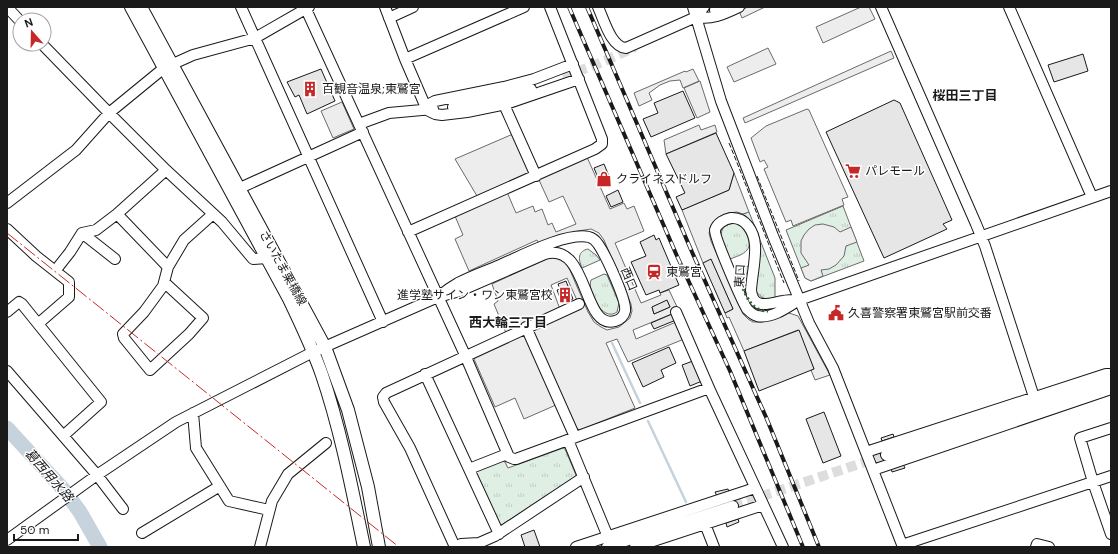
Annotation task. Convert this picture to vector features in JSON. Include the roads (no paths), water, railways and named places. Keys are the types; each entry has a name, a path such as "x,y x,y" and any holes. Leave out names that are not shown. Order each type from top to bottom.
{"main road":[{"name":"さいたま栗橋線","path":"131,7 168,66 240,188 325,346 348,410 368,487 379,547"},
{"name":"さいたま栗橋線","path":"141,7 168,66 266,258 289,299 313,352 322,374 345,452 364,547"}],"street":[{"path":"241,7 383,322"},
{"path":"385,7 427,110 435,114 442,115 468,112 506,104 579,79"},
{"path":"389,18 414,7"},
{"path":"405,59 524,7"},
{"path":"408,232 536,176 595,149 602,144 602,139 550,7"},
{"path":"598,7 613,41 619,47 626,48 704,7"},
{"path":"694,12 709,18 717,17 739,7"},
{"path":"880,7 981,236 1034,397"},
{"path":"1009,7 1092,197"},
{"path":"7,203 76,150 109,113 168,66 193,55 254,38 307,8 511,458 516,459 709,388"},
{"path":"694,12 721,101 799,300 816,338 833,368 903,546 1111,476"},
{"path":"50,52 166,170 222,222 253,259 266,258"},
{"path":"427,110 435,101 504,87 534,79 573,64"},
{"path":"240,188 308,156 389,113 427,110 470,104 498,98 563,78"},
{"path":"506,104 506,109 536,176"},
{"path":"55,271 70,252 82,233 96,230 117,214 166,170"},
{"path":"799,300 1111,191"},
{"path":"117,214 168,267"},
{"path":"164,282 203,318 189,334 150,370 124,338 123,334 144,312 163,286 164,282 168,267 184,240 213,214"},
{"name":"東口","path":"736,218 743,220 748,226 755,242 751,290 756,301 763,305 783,301 799,300 774,314 761,316 750,312 743,302 716,238 716,229 720,223 728,219 736,218"},
{"path":"7,229 36,256 69,282 70,297 39,323"},
{"path":"82,233 115,260"},
{"name":"西口","path":"588,237 595,241 603,251 624,298 625,311 624,315 615,321 606,321 601,318 592,305 581,279 568,258 564,254 555,252 545,254 460,291 438,297 457,284 550,243 588,237"},
{"path":"7,540 97,475 176,422 325,346 438,297"},
{"path":"7,312 17,303 21,302 101,402 62,436"},
{"path":"578,304 425,374 386,393 383,397 384,402 410,448 455,547 461,544 479,543 499,534 584,477"},
{"path":"676,312 709,388 783,547"},
{"path":"526,328 572,438 607,542"},
{"path":"7,371 97,475 123,510"},
{"path":"425,374 499,534"},
{"path":"866,452 1106,374 1111,374"},
{"path":"886,455 1111,381"},
{"path":"873,470 1111,389"},
{"path":"193,413 196,448 229,501 269,510"},
{"path":"1111,428 1080,438 1111,534"},
{"path":"260,547 272,501 288,474 326,443"},
{"path":"469,469 508,454"},
{"path":"142,533 220,486"},
{"path":"607,542 755,488"},
{"path":"635,547 763,505"},
{"path":"576,547 607,542 732,506"},
{"path":"705,524 714,547"},
{"path":"1036,547 1037,544 1050,547"}],"waterway":[{"path":"612,343 640,403"},
{"path":"648,421 686,502"},
{"name":"葛西用水路","path":"7,428 63,489 80,512 100,547"}],"tunnel":[{"path":"563,77 600,63 635,47"},
{"path":"733,506 886,455"}],"railway":[{"path":"569,7 677,256 730,371 803,547"},
{"path":"587,7 692,252 766,417 819,547"}],"place":[{"name":"百観音温泉;東鷲宮","path":"310,89"},
{"name":"パレモール","path":"853,171"},
{"name":"クライネスドルフ","path":"604,179"},
{"name":"東鷲宮","path":"654,272"},
{"name":"進学塾サイン・ワン東鷲宮校","path":"565,295"},
{"name":"久喜警察署東鷲宮駅前交番","path":"836,313"}],"district":[{"name":"桜田三丁目","path":"965,95"},
{"name":"西大輪三丁目","path":"508,322"}]}
